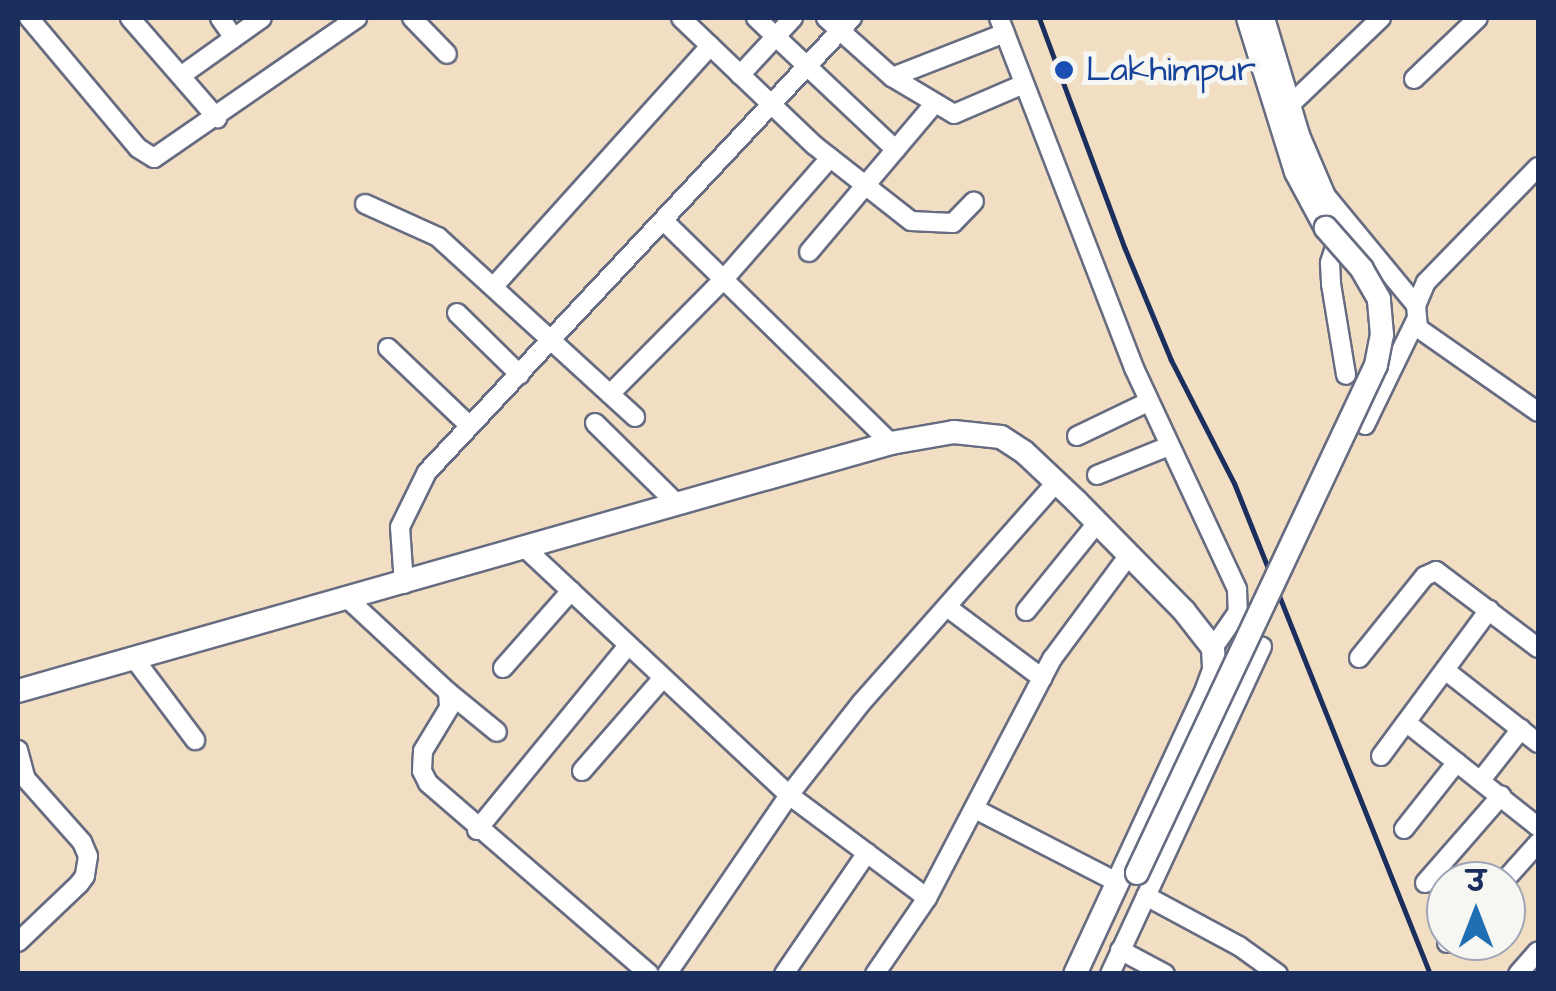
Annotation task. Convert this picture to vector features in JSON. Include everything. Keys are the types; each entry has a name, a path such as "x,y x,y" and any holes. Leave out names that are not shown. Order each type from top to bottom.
{"main road":[{"path":"1091,974 1376,365 1382,334 1379,299 1335,225 1296,172 1248,18"},
{"path":"18,691 891,444 954,432 1002,437 1056,483 1184,611 1213,648 1214,670 1206,692 1075,974"}],"street":[{"path":"29,18 145,156 162,156 357,18"},
{"path":"130,18 216,118"},
{"path":"220,18 234,38"},
{"path":"182,75 262,18"},
{"path":"412,18 446,54"},
{"path":"681,18 830,158 919,224 953,223 974,200"},
{"path":"756,18 896,150"},
{"path":"740,75 793,18"},
{"path":"826,18 846,24 892,76 954,114 1024,84"},
{"path":"1265,18 1314,174 1335,225 1417,312 1418,328 1537,407"},
{"path":"1292,102 1381,18"},
{"path":"1414,79 1478,18"},
{"path":"404,584 398,546 405,508 427,472 846,24"},
{"path":"892,76 1002,25 1148,402 1240,602 1213,648"},
{"path":"494,286 710,46"},
{"path":"809,252 934,104"},
{"path":"610,394 724,279 830,158"},
{"path":"1365,425 1417,312 1426,282 1538,167"},
{"path":"365,204 438,237 635,417"},
{"path":"664,222 891,444"},
{"path":"1335,225 1330,263 1346,375"},
{"path":"458,313 520,374"},
{"path":"388,348 470,426"},
{"path":"1077,436 1148,402"},
{"path":"596,424 676,504"},
{"path":"1097,475 1168,446"},
{"path":"666,974 790,795 862,702 1056,483"},
{"path":"1026,611 1096,523"},
{"path":"525,548 790,795 927,898"},
{"path":"875,974 927,898 1042,678 1128,556"},
{"path":"1359,658 1430,571 1442,573 1538,648"},
{"path":"503,668 571,591"},
{"path":"348,599 497,732"},
{"path":"947,607 1042,678"},
{"path":"1381,756 1490,610"},
{"path":"478,830 627,647"},
{"path":"1110,974 1262,647"},
{"path":"133,657 195,740"},
{"path":"1445,670 1529,735"},
{"path":"582,770 662,678"},
{"path":"448,692 449,708 423,751 422,771 443,800 650,974"},
{"path":"1481,780 1529,735 1538,718"},
{"path":"1406,723 1538,827"},
{"path":"18,750 26,780 82,842 88,866 79,884 18,942"},
{"path":"1404,829 1457,762"},
{"path":"1425,883 1501,796"},
{"path":"976,809 1117,882"},
{"path":"784,974 868,853"},
{"path":"1146,896 1278,974"},
{"path":"1120,950 1164,974"},
{"path":"1518,974 1538,951"}],"railway":[{"path":"1039,18 1125,249 1171,360 1234,483 1430,974"}],"place":[{"name":"Lakhimpur","path":"1064,70"}]}
